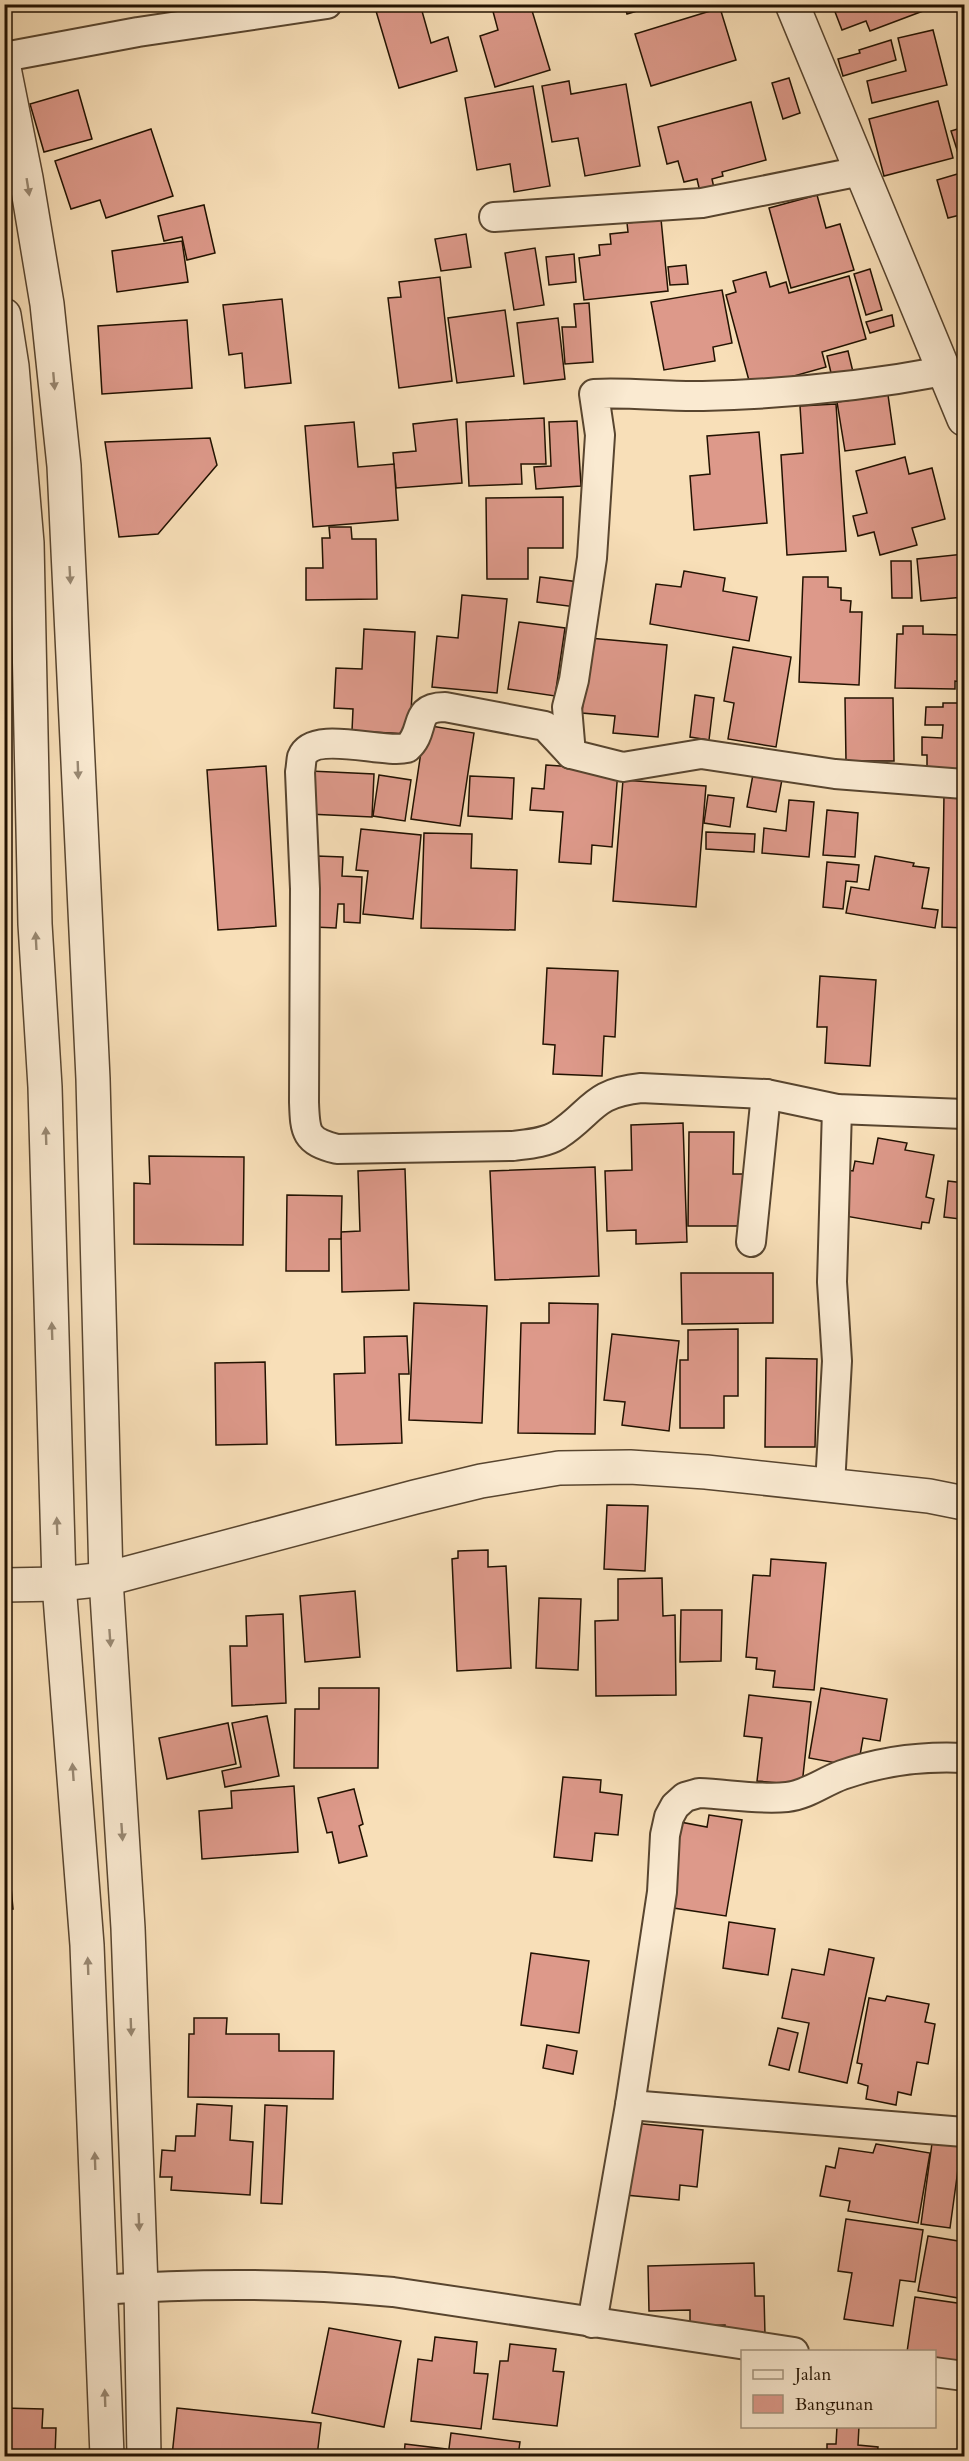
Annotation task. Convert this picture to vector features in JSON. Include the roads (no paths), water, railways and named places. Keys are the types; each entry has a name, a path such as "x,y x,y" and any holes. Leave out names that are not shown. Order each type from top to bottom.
{"street":[{"path":"4,57 138,32 327,4"},
{"path":"792,4 964,419"},
{"path":"4,68 26,178 47,304 64,466 73,631 80,843 93,1079 106,1579 128,1928 141,2287 144,2457"},
{"path":"494,217 702,203 861,171"},
{"path":"4,315 12,366 27,543 35,924 45,1087 59,1584 87,1945 107,2457"},
{"path":"571,754 567,707 575,671 592,558 600,435 594,393 627,392 701,396 841,388 944,371"},
{"path":"964,784 835,774 701,754 623,767 571,754 545,726 445,707 425,711 417,736 407,748 387,750 333,742 319,744 308,749 303,756 300,772 305,889 304,1129 308,1136 319,1145 337,1149 513,1146 537,1143 556,1136 603,1097 622,1090 641,1088 766,1094 837,1109 964,1114"},
{"path":"751,1242 766,1094"},
{"path":"830,1485 837,1362 832,1282 837,1109"},
{"path":"4,1585 59,1584 106,1579 415,1497 560,1468 630,1467 706,1472 830,1485 964,1503"},
{"path":"592,2323 630,2105 662,1892 665,1835 669,1817 675,1806 685,1797 699,1793 788,1797 813,1790 841,1775 905,1760 964,1758"},
{"path":"630,2105 964,2132"},
{"path":"100,2290 141,2287 330,2286 393,2292 780,2350"},
{"path":"936,2372 964,2376"}]}
